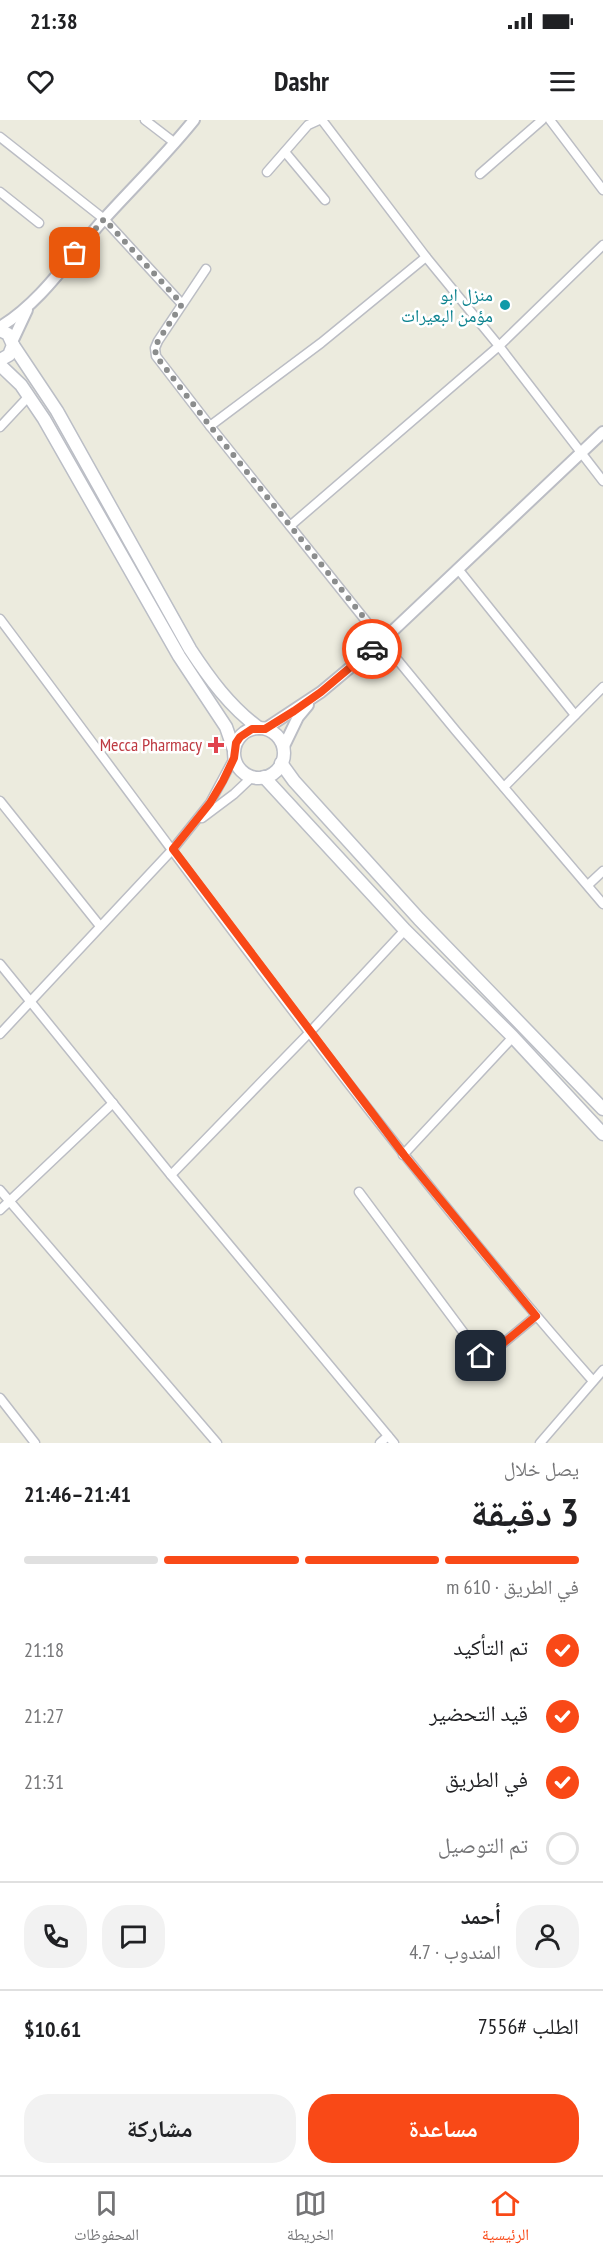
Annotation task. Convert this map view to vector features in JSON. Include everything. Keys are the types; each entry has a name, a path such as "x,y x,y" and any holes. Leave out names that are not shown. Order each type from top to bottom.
{"main road":[{"path":"0,329 8,334 57,411 190,649 212,681 240,713 277,736 283,748 281,764 277,770 258,777"},
{"path":"0,360 9,356 13,343"},
{"path":"0,365 13,376 29,396 179,656 226,727 237,766 244,773 258,777 280,794 405,930 513,1036 603,1134"},
{"path":"226,727 234,722 240,713"},
{"path":"234,754 236,743 245,732 262,728"},
{"path":"281,764 419,919 603,1109"},
{"path":"280,794 281,785 294,781"}],"street":[{"path":"145,120 176,143"},
{"path":"0,329 30,304 104,219 176,143 194,120"},
{"path":"267,171 308,125 321,120 603,481"},
{"path":"480,174 542,120"},
{"path":"550,120 603,190"},
{"path":"0,137 104,219 182,304"},
{"path":"285,152 325,200"},
{"path":"0,192 39,223"},
{"path":"290,526 499,346 603,245"},
{"path":"210,426 321,343 426,257"},
{"path":"206,269 158,341 155,348 156,356 382,640 603,904"},
{"path":"13,343 30,304"},
{"path":"0,427 29,396"},
{"path":"283,748 298,717 321,692 382,640 603,432"},
{"path":"458,569 575,715"},
{"path":"0,619 404,1155 536,1316 593,1381"},
{"path":"504,787 603,687"},
{"path":"262,728 321,692"},
{"path":"0,1034 173,849 219,788 234,754"},
{"path":"194,823 258,777"},
{"path":"0,801 100,926"},
{"path":"588,885 603,871"},
{"path":"171,1175 405,930"},
{"path":"0,964 171,1175 391,1439 380,1443"},
{"path":"404,1155 513,1036"},
{"path":"0,1210 113,1103"},
{"path":"0,1191 217,1443"},
{"path":"359,1192 481,1356 488,1356 536,1316"},
{"path":"540,1443 603,1370"},
{"path":"0,1398 35,1443"}],"way so far":[{"path":"75,253 104,219 182,304 158,341 155,348 156,356 382,640 372,649"}],"place":[{"name":"منزل ابو مؤمن البعيرات","path":"505,305"},
{"name":"Mecca Pharmacy","path":"216,745"}],"route":[{"path":"372,649 321,692 294,711 265,729 252,729 240,737 236,743 234,758 210,803 173,849 404,1155 536,1316 488,1356 484,1358 481,1356"}]}
